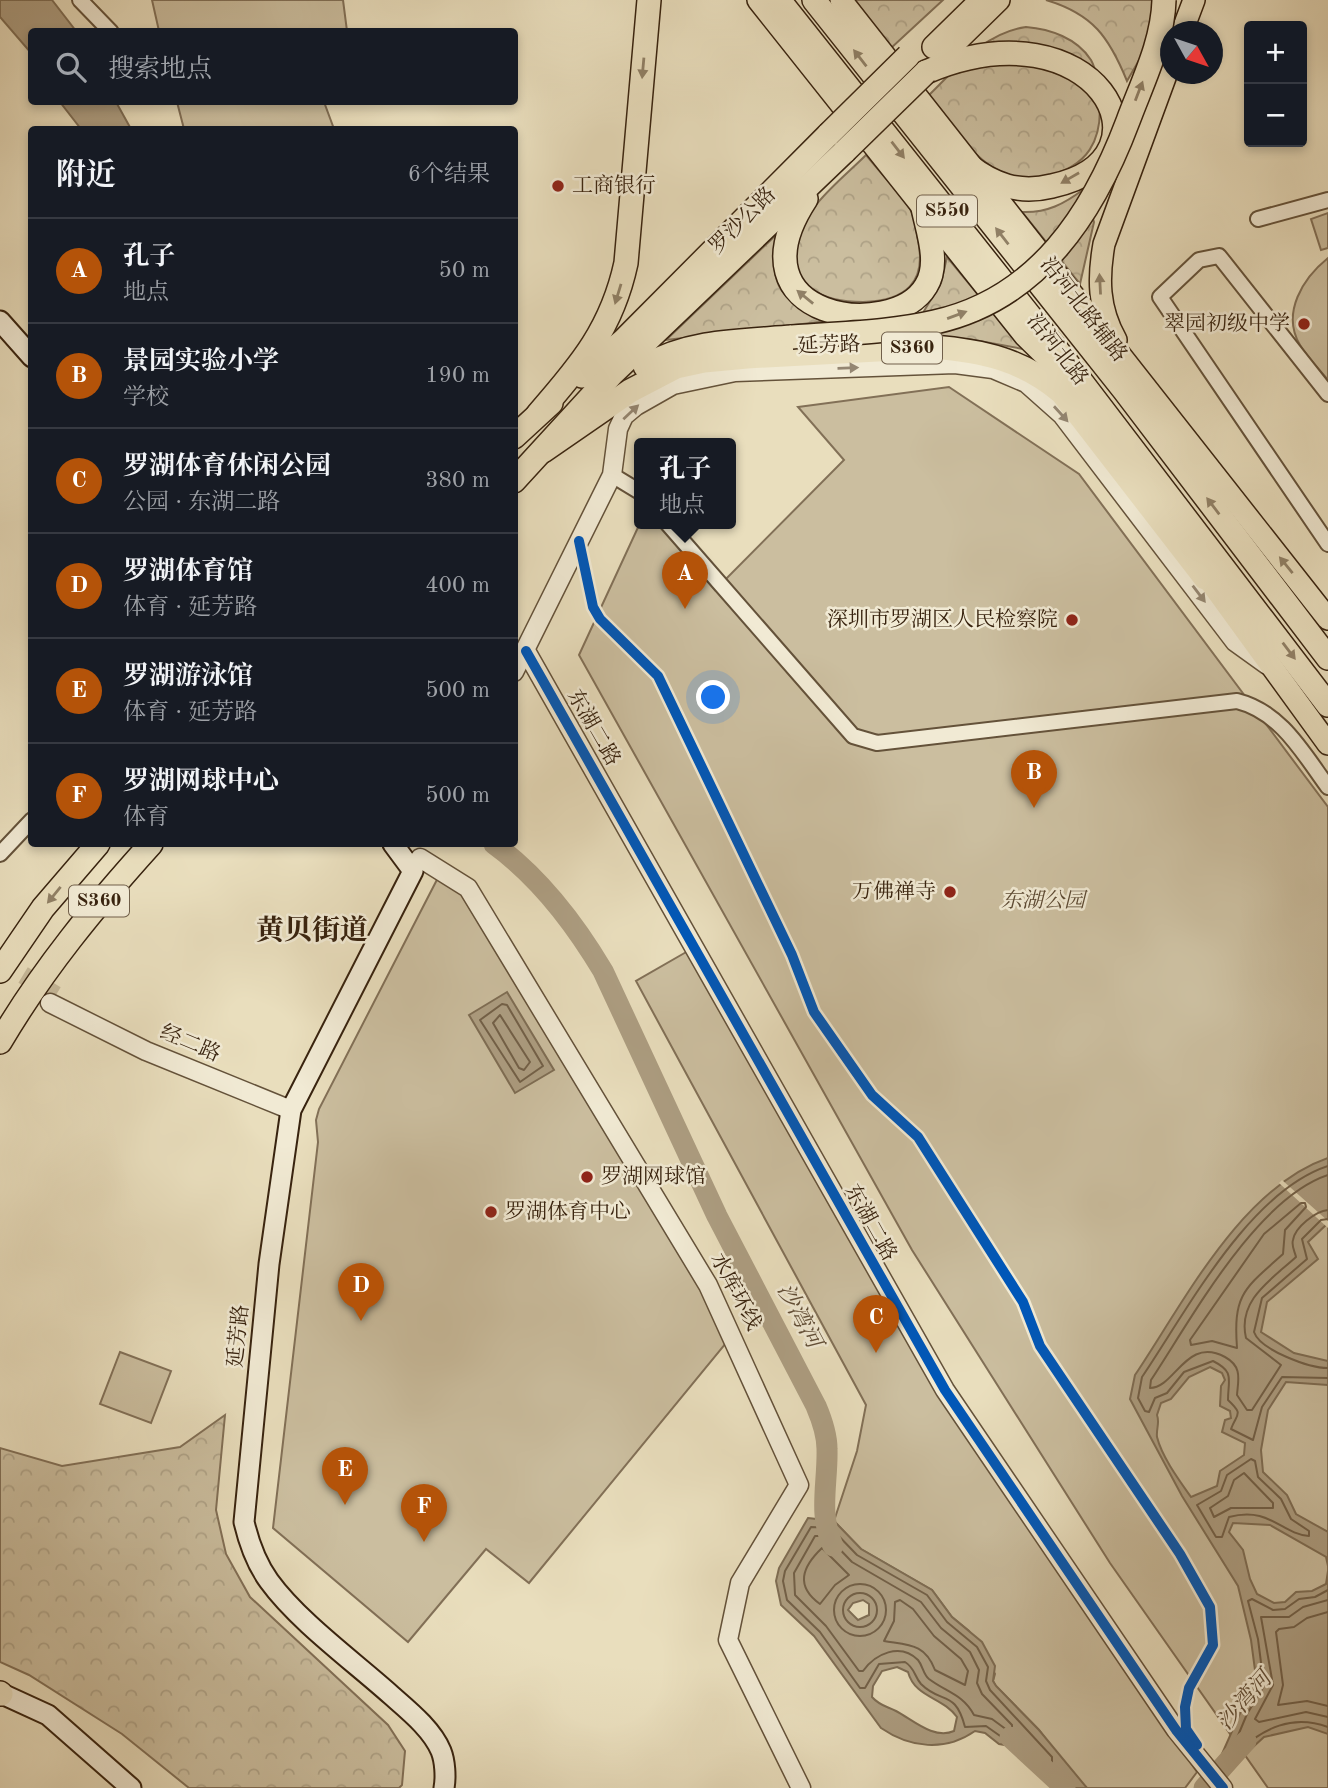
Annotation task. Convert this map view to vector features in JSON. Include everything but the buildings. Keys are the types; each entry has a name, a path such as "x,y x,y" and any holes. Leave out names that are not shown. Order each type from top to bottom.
{"highway":[{"path":"538,414 594,344 612,314 620,292 626,263 649,0"},
{"name":"沿河北路","path":"779,0 1113,423 1322,696"},
{"name":"沿河北路","path":"814,0 1090,347 1328,658"},
{"path":"917,64 982,0"},
{"path":"543,451 625,379 658,359 704,344 894,329 937,322 1004,294 1034,271 1081,218 1104,181 1149,65 1159,32 1164,0"},
{"name":"罗沙公路","path":"518,433 623,341 838,142 917,64 963,3"},
{"name":"罗沙公路","path":"917,64 979,30 1013,19"},
{"path":"968,165 983,177 1019,189 1057,185 1074,177 1095,158 1110,133 1115,95 1107,68"},
{"name":"罗沙公路","path":"518,477 612,374 824,173 838,142"},
{"path":"824,173 793,219 783,259 794,289 804,300 829,312 883,313 897,310 918,296 927,286 932,262 923,208"},
{"path":"1036,250 1090,347"},
{"name":"S360","path":"543,451 653,377 704,360 933,347 969,350 1009,359 1046,379 1062,393 1205,578"},
{"path":"1306,629 1328,651"},
{"name":"S360","path":"0,971 43,908 95,847"},
{"name":"S360","path":"0,1042 51,962 97,904 148,847"}],"main road":[{"path":"758,0 1025,336 1113,423"},
{"name":"沿河北路辅路","path":"841,0 968,165 1328,618"},
{"path":"950,48 999,0"},
{"path":"1186,21 1194,0"},
{"path":"1146,390 1108,326 1101,299 1099,274 1104,244 1164,84"},
{"path":"0,321 28,352"},
{"name":"S360","path":"1141,459 1205,578 1328,744"},
{"path":"399,847 420,857"},
{"name":"延芳路","path":"420,857 291,1110 269,1264 244,1522 251,1551 269,1581 290,1605 410,1711 428,1732 441,1751 446,1778 444,1788"},
{"path":"0,1693 48,1716 131,1788"}],"street":[{"path":"80,0 107,28"},
{"path":"1258,219 1328,200"},
{"path":"1328,394 1219,257 1199,260 1160,297 1328,544"},
{"name":"延芳路","path":"518,665 612,475 618,429 624,416 660,392 691,380 735,372 956,364 993,369 1026,383 1057,409 1235,642 1274,670"},
{"path":"612,475 634,489"},
{"path":"672,529 853,736 861,741 877,743 1237,701 1250,704 1286,730 1328,787"},
{"name":"东湖二路","path":"526,651 945,1390 1191,1750 1223,1788"},
{"path":"0,854 28,824"},
{"name":"水库环线","path":"420,857 468,888 481,908 708,1285 799,1485 740,1583 728,1640 801,1788"},
{"name":"经二路","path":"53,999 75,1014 134,1045 291,1110"}],"green space":[{"path":"152,0 343,0 347,28 158,28"},
{"path":"855,0 943,0 890,49"},
{"path":"1046,0 1174,0 1127,81 1113,52 1097,29 1076,12"},
{"path":"1026,27 1062,36 1085,52 1096,73 1100,112 1095,139 1082,159 1059,173 1020,178 997,170 977,155 928,96 984,44 1011,30"},
{"path":"178,105 325,105 333,126 183,126"},
{"path":"866,155 912,212 920,255 919,268 910,287 891,298 863,302 836,299 812,290 804,282 795,258 797,242 801,229 816,205"},
{"path":"1084,189 1094,222 1080,284 1022,212 1055,206"},
{"path":"1328,213 1328,248 1321,250 1311,219"},
{"path":"776,235 774,268 781,290 799,306 828,321 666,340"},
{"path":"947,257 1023,349 969,339 935,338 924,311 941,283"},
{"path":"1328,258 1328,380 1300,345 1293,321 1294,309 1303,286"},
{"name":"东湖公园","path":"949,387 1079,474 1328,807 1328,1788 1268,1788 1110,1563 912,1250 579,655 637,529 663,529 715,590 844,460 798,407"},
{"name":"罗湖体育中心","path":"443,868 473,885 731,1337 529,1583 486,1549 408,1642 273,1528 318,1142 316,1120 319,1109"},
{"path":"688,951 936,1389 1197,1772 1185,1788 1087,1788 1067,1768 1039,1730 996,1686 993,1681 995,1674 969,1631 952,1617 932,1590 861,1549 834,1521 857,1451 866,1405 636,981"},
{"path":"120,1352 171,1371 151,1423 100,1404"},
{"path":"225,1415 216,1510 226,1554 250,1597 388,1725 405,1751 402,1785 399,1788 189,1788 122,1734 29,1675 0,1662 0,1448 62,1466 180,1447"}],"water":[{"path":"0,0 52,0 74,28 28,28 28,50 0,17"},
{"path":"62,105 118,105 129,126 79,126"},
{"path":"507,992 554,1070 515,1093 469,1015"},
{"path":"1328,1158 1328,1223 1308,1242 1318,1259 1267,1302 1261,1332 1294,1353 1328,1361 1328,1385 1286,1382 1268,1410 1261,1450 1263,1472 1287,1495 1296,1514 1328,1532 1328,1566 1326,1557 1270,1525 1233,1523 1229,1532 1243,1550 1250,1579 1257,1594 1274,1603 1285,1602 1296,1592 1312,1591 1326,1584 1328,1571 1328,1734 1308,1727 1264,1737 1231,1767 1221,1756 1241,1711 1257,1685 1251,1640 1238,1586 1182,1496 1130,1399 1135,1375 1217,1250 1268,1194 1297,1173","holes":["1210,1367 1222,1373 1225,1380 1221,1386 1220,1406 1230,1411 1231,1418 1225,1420 1222,1432 1245,1443 1244,1455 1220,1471 1217,1486 1191,1497 1159,1445 1157,1415 1161,1403 1171,1399 1189,1377"]},
{"path":"808,1518 834,1521 861,1549 932,1590 952,1617 982,1642 995,1666 993,1681 996,1686 1039,1730 1087,1788 1065,1788 1022,1748 999,1744 985,1733 975,1731 952,1742 928,1745 904,1740 881,1728 814,1636 781,1605 776,1581 779,1568","holes":["863,1600 869,1604 869,1615 858,1620 848,1610 853,1603","897,1667 908,1672 912,1681 923,1692 951,1710 957,1717 954,1731 931,1731 872,1697 873,1686 882,1671"]}],"pier":[{"path":"1282,1180 1328,1221 1328,1228 1279,1183"}],"waterway":[{"name":"沙湾河","path":"498,847 526,871 554,902 603,971 717,1216 816,1406 826,1438 825,1510 828,1534 833,1546"},
{"name":"沙湾河","path":"1010,1737 1065,1788"},
{"name":"沙湾河","path":"1204,1788 1246,1741"}],"tunnel":[{"path":"0,961 56,995"}],"cycle path":[{"path":"579,541 593,607 600,619 658,676 792,955 814,1012 872,1095 918,1137 1023,1302 1040,1346 1180,1554 1210,1607 1213,1645 1189,1688 1185,1707 1186,1729 1197,1745"},
{"path":"526,651 945,1390 1176,1730 1223,1788"}],"place":[{"name":"工商银行","path":"558,186"},
{"name":"翠园初级中学","path":"1304,324"},
{"name":"孔子","path":"685,609"},
{"name":"深圳市罗湖区人民检察院","path":"1072,620"},
{"name":"景园实验小学","path":"1034,808"},
{"name":"万佛禅寺","path":"950,892"},
{"name":"罗湖网球馆","path":"587,1177"},
{"name":"罗湖体育中心","path":"491,1212"},
{"name":"罗湖体育馆","path":"361,1321"},
{"name":"罗湖体育休闲公园","path":"876,1353"},
{"name":"罗湖游泳馆","path":"345,1505"},
{"name":"罗湖网球中心","path":"424,1542"}],"district":[{"name":"黄贝街道","path":"312,932"}]}
